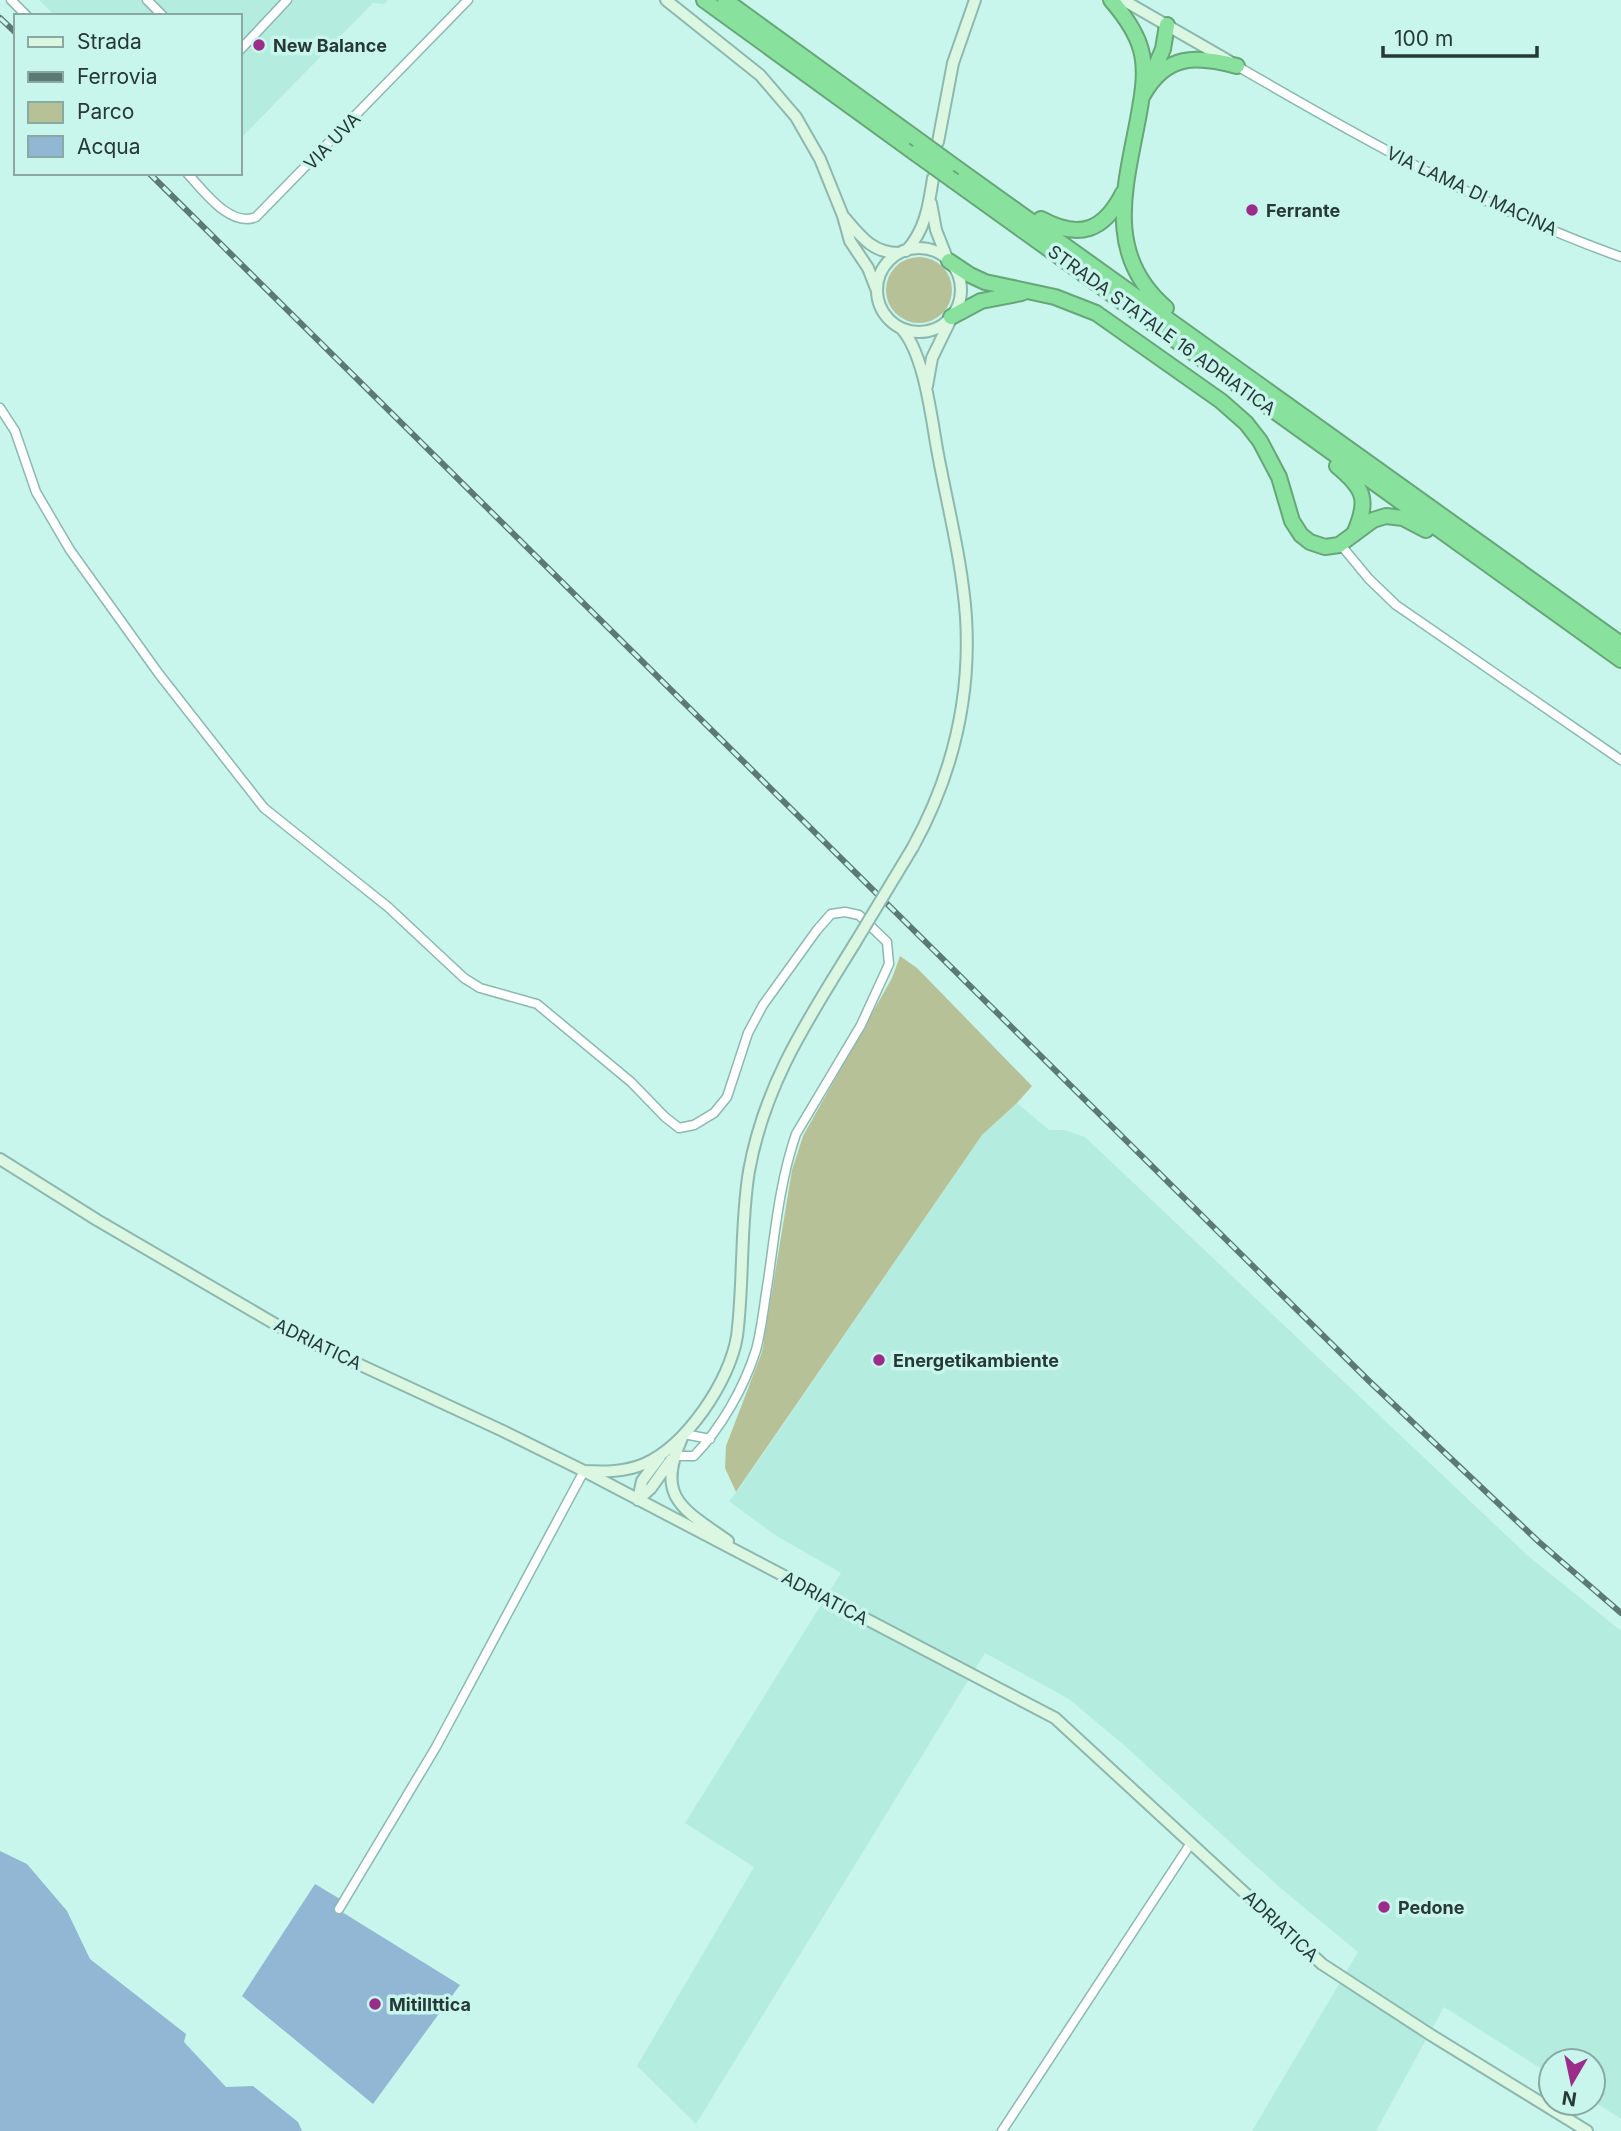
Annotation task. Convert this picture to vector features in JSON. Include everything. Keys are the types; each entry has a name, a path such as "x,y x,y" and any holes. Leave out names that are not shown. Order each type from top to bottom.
{"highway":[{"name":"STRADA STATALE 16 ADRIATICA","path":"704,0 1621,660"},
{"path":"1111,0 1133,30 1140,45 1143,62 1142,96 1126,188 1124,221 1125,242 1131,263 1140,281 1153,297 1231,363"},
{"name":"STRADA STATALE 16 ADRIATICA","path":"729,2 1621,644"},
{"path":"1143,62 1150,45 1167,25"},
{"path":"1142,96 1163,49 1167,25"},
{"path":"1150,83 1166,67 1185,60 1204,60 1237,66"},
{"path":"985,187 1054,226 1073,231 1091,228 1104,221 1115,209 1126,188"},
{"path":"948,261 985,282 1069,302 1102,317 1227,405 1250,428 1269,454 1281,482 1291,519 1301,535 1311,543 1321,547 1340,544 1378,517 1388,515 1412,521 1499,573"},
{"path":"951,317 988,299 1035,292"},
{"path":"1250,393 1356,484 1364,505 1354,534"}],"street":[{"path":"11,0 25,14"},
{"path":"147,0 161,14"},
{"path":"242,48 286,0"},
{"name":"VIA UVA","path":"189,175 227,213 239,220 256,218 468,0"},
{"path":"666,0 746,63 796,117 812,143 843,216 850,242 869,269 878,301 892,323 913,332 926,332 942,326 951,317"},
{"path":"939,142 953,62 975,0"},
{"path":"1123,0 1237,66"},
{"name":"VIA LAMA DI MACINA","path":"1237,66 1374,144 1458,187 1585,244 1621,257"},
{"path":"877,291 883,269 918,235 930,200 933,178"},
{"path":"930,200 937,233 948,261"},
{"path":"843,216 870,246 883,252 929,250 941,254 958,274 961,290 959,303 932,358 928,400"},
{"path":"638,1500 649,1491 668,1455 719,1384 734,1351 740,1310 749,1173 769,1096 792,1047 913,847 936,800 951,758 961,712 967,663 963,583 928,400 914,349 901,328"},
{"path":"0,408 15,431 36,492 70,550 159,674 264,808 388,907 464,978 480,988 537,1004 631,1082 679,1128 694,1125 714,1113 727,1097 748,1033 763,1005 831,914 845,912 859,915 887,942 889,964 861,1025 796,1133 790,1151 756,1348 747,1374 710,1439 694,1456 668,1455 628,1469 584,1471 436,1747 339,1909"},
{"path":"1340,544 1369,579 1396,605 1621,760"},
{"name":"ADRIATICA","path":"0,1159 127,1238 287,1331 584,1471 1055,1718 1322,1964 1587,2131"},
{"path":"684,1434 710,1439"},
{"path":"668,1455 671,1484 682,1506 759,1563"},
{"path":"1002,2131 1191,1843"}],"shaded area":[{"path":"39,0 388,0 384,4 373,3 242,137 242,14 53,14"},
{"path":"1017,1103 1049,1130 1064,1130 1085,1137 1527,1555 1621,1631 1621,2119 1607,2110 1607,2047 1537,2047 1537,2066 1444,2007 1376,2131 1252,2131 1358,1952 1278,1886 1125,1746 1069,1699 985,1653 696,2124 637,2066 754,1867 685,1823 841,1573 775,1535 729,1501 982,1135"}],"green space":[{"path":"912,257 926,257 938,262 947,271 952,290 950,303 943,314 926,323 912,323 900,318 891,309 886,297 886,283 891,271 900,262"},
{"path":"900,956 917,968 1032,1086 982,1135 736,1492 725,1468 726,1446 762,1352 792,1170 803,1136 892,978"}],"water":[{"path":"0,1851 27,1864 67,1911 90,1959 186,2034 184,2042 226,2087 253,2086 298,2122 302,2131 0,2131"},
{"path":"315,1884 340,1899 336,1906 342,1912 460,1985 373,2104 242,1996"}],"railway":[{"path":"0,18 14,31"},
{"path":"151,175 1368,1380 1539,1542 1621,1613"}],"place":[{"name":"New Balance","path":"259,45"},
{"name":"Ferrante","path":"1252,210"},
{"name":"Energetikambiente","path":"879,1360"},
{"name":"Pedone","path":"1384,1907"},
{"name":"MitilIttica","path":"375,2004"}]}
